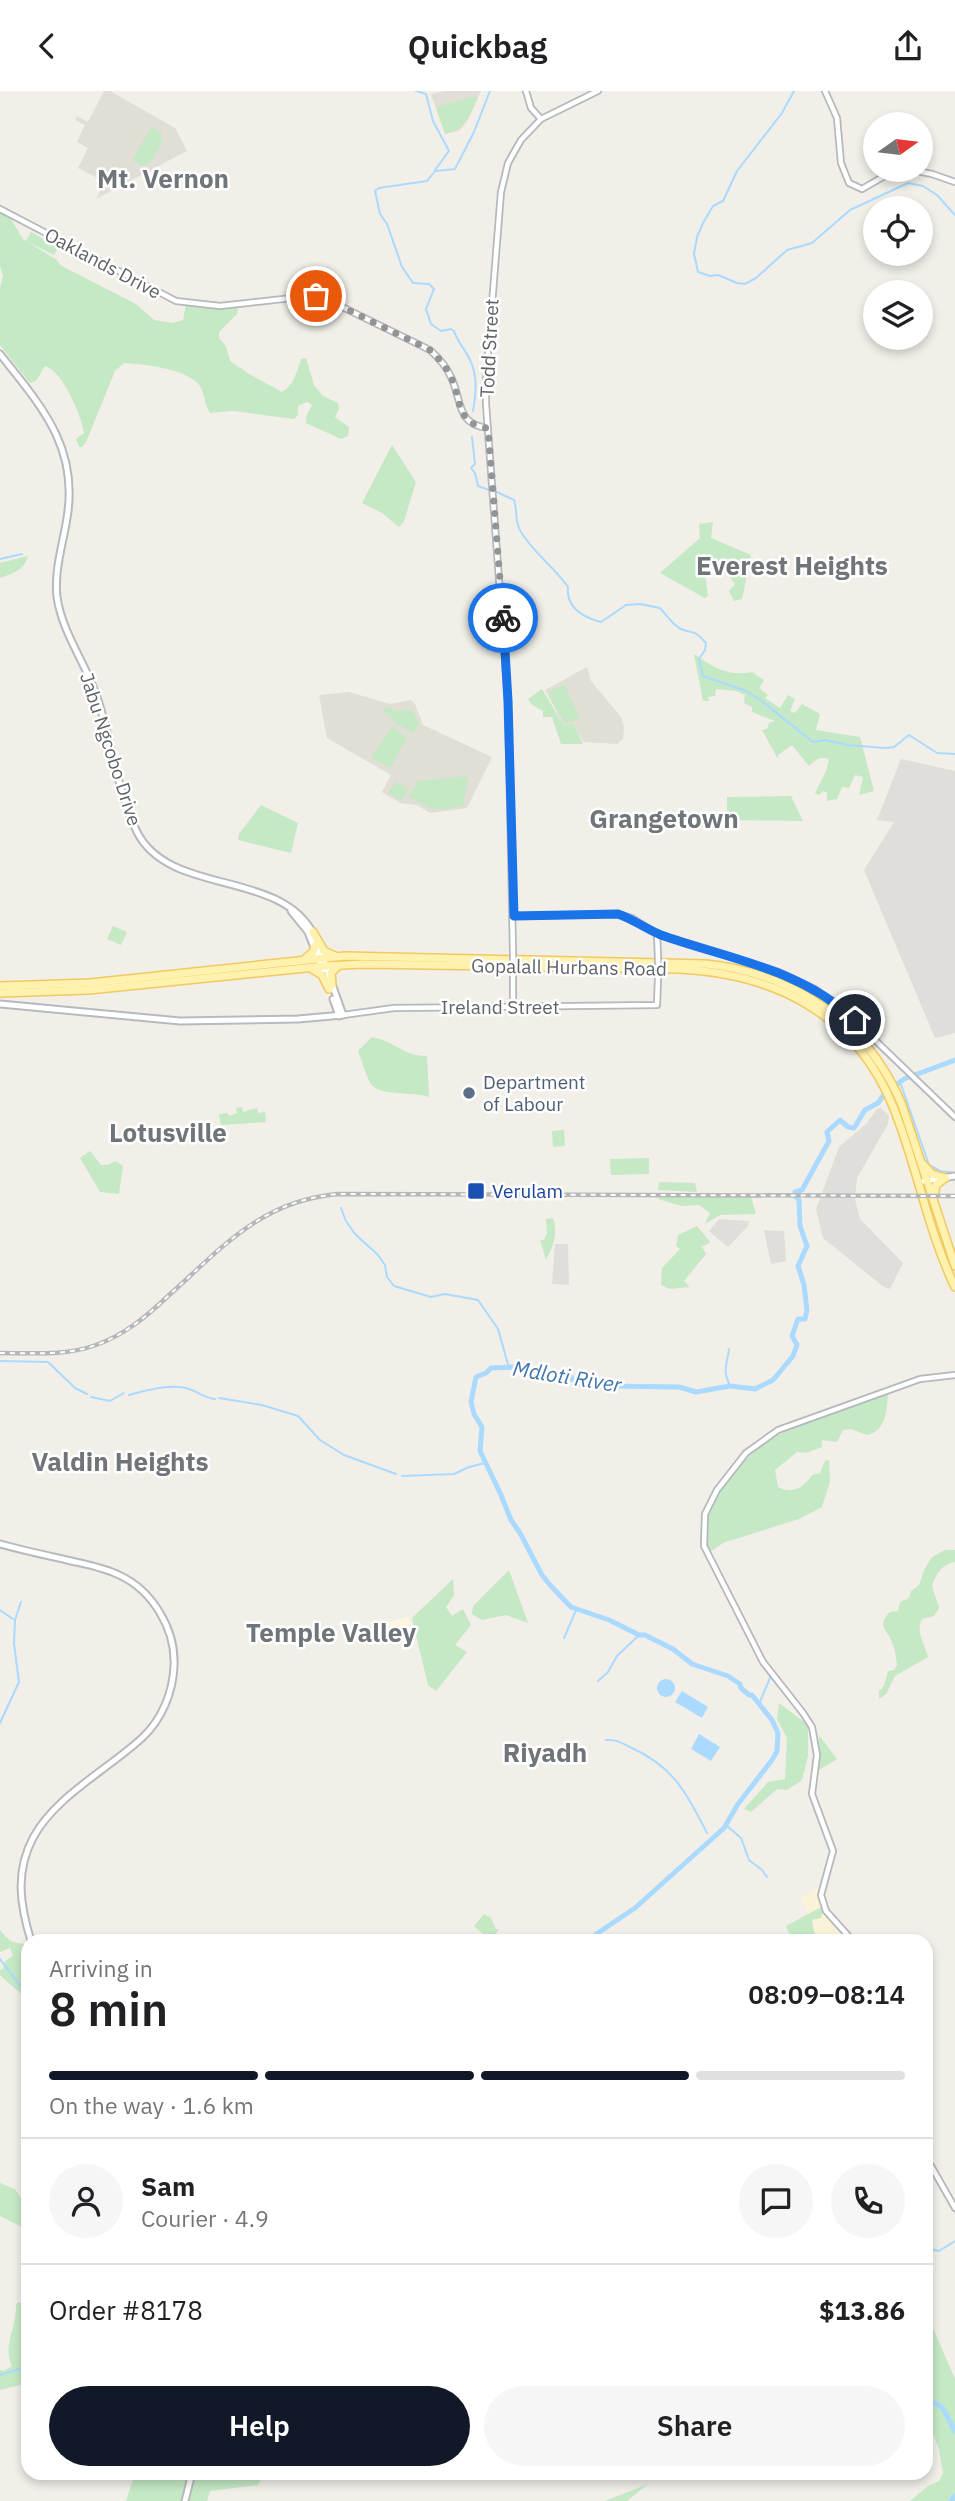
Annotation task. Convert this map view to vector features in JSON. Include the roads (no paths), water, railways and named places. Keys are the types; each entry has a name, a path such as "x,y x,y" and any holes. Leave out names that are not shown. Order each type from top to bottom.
{"main road":[{"name":"Jabu Ngcobo Drive","path":"0,354 47,416 61,441 69,474 69,500 56,582 59,609 95,691 128,807 140,837 153,852 172,865 271,897 300,915 313,932 334,1002 342,1015"},
{"name":"Jabu Ngcobo Drive","path":"287,906 303,925 322,962"},
{"path":"313,932 324,951 337,961 331,972 330,987"},
{"path":"302,960 311,955 315,946"},
{"name":"Gopalall Hurbans Road","path":"0,986 90,983 302,960 692,964 740,969 778,980 817,1001 850,1028 884,1071 897,1093 907,1120 955,1266"},
{"name":"Gopalall Hurbans Road","path":"337,961 678,969 739,976 773,986 814,1009 848,1038 874,1071 889,1097 955,1287"},
{"name":"Gopalall Hurbans Road","path":"0,992 89,990 293,969 322,962"},
{"path":"293,969 312,969 319,972 330,987"},
{"name":"Jabu Ngcobo Drive","path":"330,987 342,1015"},
{"path":"324,1018 334,1010 334,1002"},
{"path":"0,1004 180,1021 324,1018 342,1015"},
{"path":"920,1160 932,1174 945,1178"},
{"path":"918,1183 955,1176"},
{"path":"933,1200 936,1185 945,1178"},
{"path":"0,1544 107,1570 128,1580 144,1593 160,1614 168,1629 174,1653 171,1688 154,1724 134,1745 51,1814 31,1841 22,1866 20,1892 29,1934"},
{"path":"185,2501 190,2480"}],"street":[{"path":"526,91 531,108 541,120 598,91"},
{"path":"825,91 837,118 841,163 849,183 862,189 874,182"},
{"name":"Todd Street","path":"513,1009 514,916 508,688 486,379 505,170 515,148 541,120"},
{"path":"933,173 955,182"},
{"name":"Oaklands Drive","path":"0,209 176,300 220,306 310,296 326,299 430,350 452,378 464,416 474,425 488,428"},
{"path":"609,907 614,914"},
{"path":"514,916 614,914 632,918 657,934 801,981 838,1006 898,1060 955,1117"},
{"name":"Ireland Street","path":"342,1015 394,1008 513,1009 657,1005 657,934"},
{"path":"847,1934 826,1911 821,1895 832,1862 832,1851 813,1794 817,1755 812,1727 763,1662 704,1546 703,1521 710,1502 737,1464 759,1443 778,1430 920,1378 955,1375"},
{"path":"933,2169 955,2208"}],"water":[{"path":"666,1679 672,1682 675,1688 672,1694 666,1697 660,1694 657,1688 660,1682"},
{"path":"682,1691 708,1707 702,1718 675,1702"},
{"path":"699,1734 720,1747 711,1761 691,1749"}],"waterway":[{"path":"416,91 426,94 433,121 449,151 435,170"},
{"path":"473,411 473,366 454,331 441,331 431,324 426,309 434,289 429,284 413,283 402,267 387,224 380,214 375,191 379,188 427,181 435,171 455,169 474,132 490,91"},
{"path":"794,91 782,113 737,171 723,201 713,206 703,223 694,254 698,272 745,284 756,278 787,250 812,243 850,210 908,183 923,186 937,195 955,215"},
{"path":"472,437 475,464 471,468 478,486 489,490"},
{"path":"497,492 514,500 521,532 568,587 573,606 582,614 601,622 626,605 640,604 660,608 678,627 696,634 706,643 699,659 703,676 746,691 813,742 825,740 884,748 894,747 909,735 937,753 955,754"},
{"path":"0,559 22,554"},
{"name":"Mdloti River","path":"596,1934 635,1908 724,1828 738,1804 772,1760 777,1751 778,1733 772,1720 752,1695 728,1676 692,1664 673,1649 645,1635 639,1635 609,1620 571,1607 550,1585 511,1520 480,1451 482,1427 471,1402 476,1377 491,1368 513,1367 531,1374 568,1373 573,1380 580,1383 679,1387 696,1392 730,1386 755,1389 773,1380 793,1356 797,1345 792,1336 798,1319 805,1319 807,1310 798,1266 807,1246 800,1226 799,1200 795,1192 802,1190 829,1141 827,1132 840,1120 848,1127 854,1128 865,1110 878,1103 886,1092 904,1079 955,1060"},
{"path":"900,1082 929,1165 940,1171 955,1173"},
{"path":"341,1208 355,1234 385,1265 387,1277 394,1286 431,1297 445,1294 478,1300 498,1329 509,1368"},
{"path":"729,1349 726,1371 730,1386"},
{"path":"1,1361 48,1362 75,1388 87,1394"},
{"path":"129,1395 151,1389 182,1387 215,1399"},
{"path":"91,1397 110,1401 124,1393"},
{"path":"219,1398 262,1405 298,1416 320,1440 344,1455 396,1474"},
{"path":"402,1476 454,1474 485,1463"},
{"path":"0,1723 19,1682 14,1644 15,1620 21,1602"},
{"path":"564,1638 577,1608"},
{"path":"0,1610 13,1619"},
{"path":"598,1681 608,1672 617,1656 639,1635"},
{"path":"773,1670 786,1688"},
{"path":"759,1704 770,1678"},
{"path":"606,1740 620,1742 659,1764 669,1773 686,1794 707,1833"},
{"path":"726,1825 741,1838 749,1860 767,1877"},
{"path":"0,1959 21,1987"},
{"path":"933,2250 939,2251 955,2241"},
{"path":"0,2375 21,2368"},
{"name":"Mdloti River","path":"933,2402 942,2407 955,2431"},
{"name":"Mdloti River","path":"951,2501 955,2496"}],"railway":[{"path":"0,1353 73,1351 116,1336 151,1312 244,1230 286,1206 311,1198 338,1194 955,1196"}],"place":[{"name":"Department of Labour","path":"469,1093"},
{"name":"Verulam","path":"476,1191"}],"district":[{"name":"Mt. Vernon","path":"163,179"},
{"name":"Everest Heights","path":"792,566"},
{"name":"Grangetown","path":"664,819"},
{"name":"Lotusville","path":"168,1133"},
{"name":"Valdin Heights","path":"120,1462"},
{"name":"Temple Valley","path":"331,1633"},
{"name":"Riyadh","path":"545,1753"}]}
